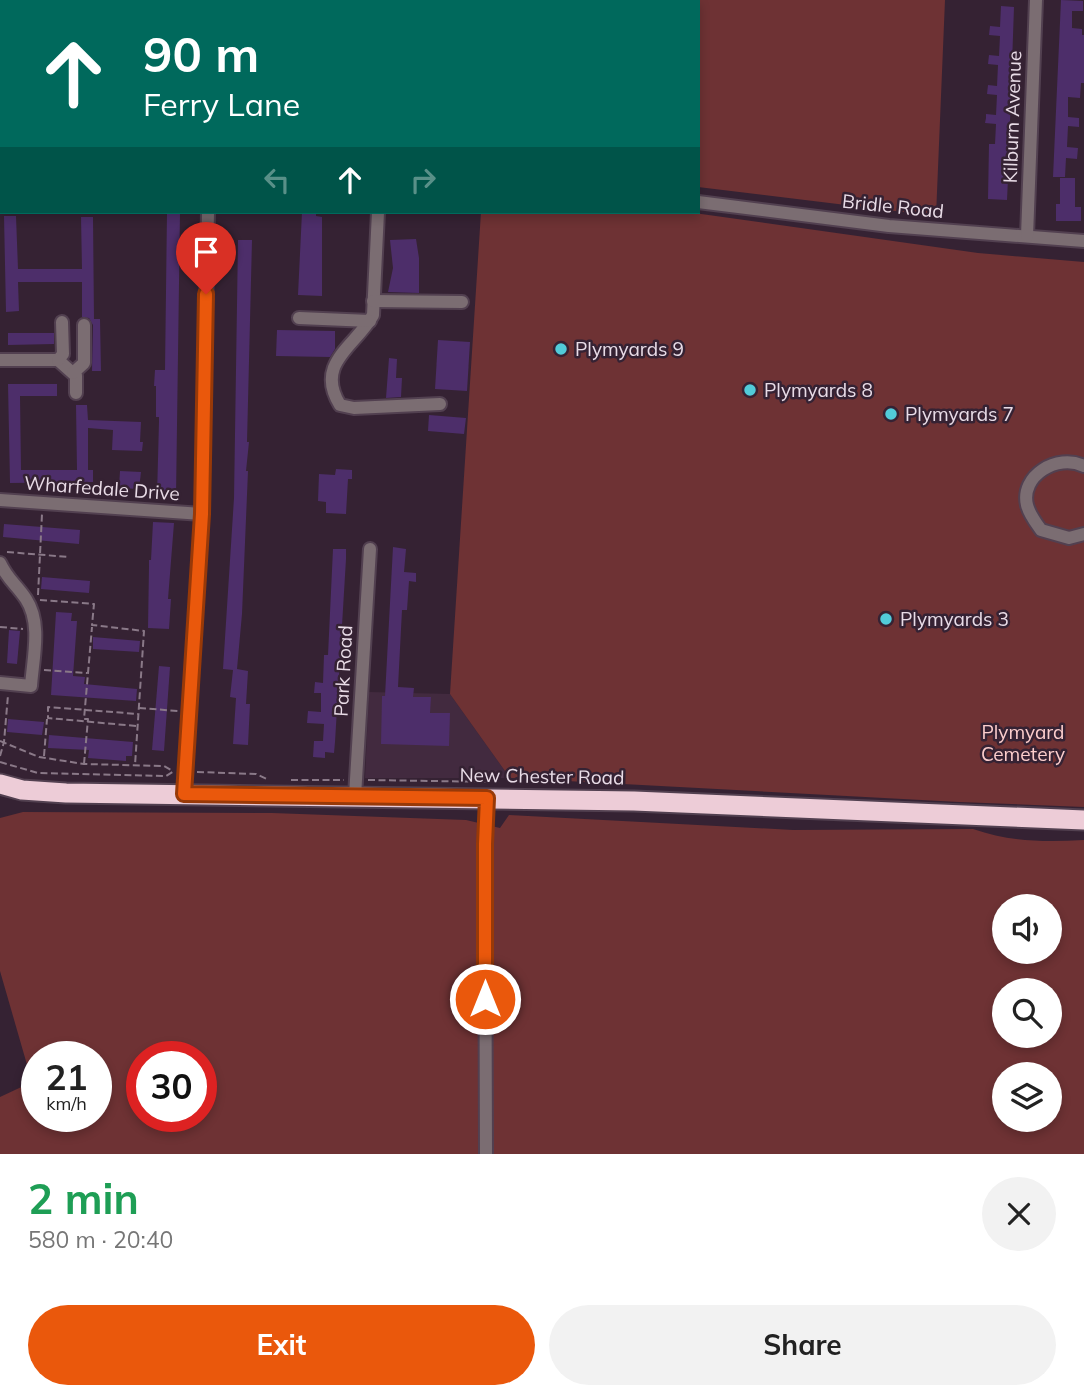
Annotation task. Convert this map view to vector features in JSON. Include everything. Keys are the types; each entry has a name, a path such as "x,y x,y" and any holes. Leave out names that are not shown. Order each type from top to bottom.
{"highway":[{"name":"New Chester Road","path":"0,784 22,790 66,793 634,801 1084,820"}],"street":[{"name":"Kilburn Avenue","path":"1027,236 1036,0"},
{"name":"Bridle Road","path":"700,202 889,226 1084,241"},
{"path":"184,794 202,514 208,214"},
{"path":"377,214 373,315 365,329 345,346 332,371 332,392 340,405 354,408 440,404"},
{"path":"373,301 462,302"},
{"path":"299,318 370,321"},
{"path":"58,360 63,354 62,322"},
{"path":"74,373 84,363 84,325"},
{"path":"0,360 58,360 76,376 76,393"},
{"path":"1084,466 1070,461 1050,464 1036,475 1028,493 1027,504 1041,530 1069,538 1084,534"},
{"name":"Wharfedale Drive","path":"0,500 202,514"},
{"name":"Park Road","path":"355,796 370,549"},
{"path":"0,563 7,579 26,599 36,630 31,686 4,683"},
{"path":"486,1154 487,798"}],"path":[{"path":"43,503 37,600 94,604 85,709 85,719 88,719 88,722"},
{"path":"0,552 69,556"},
{"path":"92,625 144,631 135,765"},
{"path":"0,627 36,630"},
{"path":"33,669 88,673"},
{"path":"0,755 4,683"},
{"path":"44,758 48,707 138,714"},
{"path":"139,708 190,712"},
{"path":"48,718 137,726"},
{"path":"84,764 88,722"},
{"path":"2,742 44,758 84,764 164,766 174,771"}],"shaded area":[{"path":"369,692 450,694 510,778 365,778"}],"green space":[{"path":"700,0 945,0 936,216 700,187"},
{"name":"Plymyard Cemetery","path":"481,214 700,214 978,253 1084,262 1084,807 510,778 450,694"},
{"path":"23,812 272,813 466,820 500,828 509,815 793,830 973,829 1028,840 1084,840 1084,1154 0,1154 0,1097 21,1087 21,1132 112,1132 112,1041 21,1041 21,1044 0,971 0,818"}],"building":[{"path":"1061,0 1083,1 1083,11 1072,11 1072,28 1082,29 1084,35 1084,83 1081,83 1080,98 1068,97 1068,117 1079,118 1079,127 1068,126 1067,147 1078,148 1077,159 1066,158 1065,177 1053,177"},
{"path":"1001,6 1014,7 1007,200 988,199 989,144 995,144 996,124 985,123 986,114 996,115 997,95 987,94 988,85 997,86 998,65 988,64 989,55 999,56 1000,36 989,35 990,26 1000,27"},
{"path":"1060,178 1075,178 1075,207 1081,207 1081,221 1056,221 1056,204 1060,204"},
{"path":"167,214 180,214 176,497 157,496 159,417 156,417 155,370 165,370"},
{"path":"302,214 316,214 322,217 322,296 298,295"},
{"path":"4,216 16,216 18,269 82,269 81,217 93,217 94,319 100,319 101,371 92,371 93,325 89,318 82,317 82,282 18,282 19,311 6,312"},
{"path":"416,239 419,293 388,292 393,268 390,240"},
{"path":"238,240 252,240 248,471 237,669 248,671 248,745 233,744 236,698 230,697 233,670 223,669 234,498"},
{"path":"277,330 335,331 335,349 330,357 276,356"},
{"path":"8,333 54,333 54,344 8,345"},
{"path":"438,340 470,342 467,391 435,389"},
{"path":"389,358 397,359 396,378 402,378 401,397 386,398"},
{"path":"8,384 57,384 57,396 20,396 21,470 77,470 76,405 87,405 88,420 141,422 142,451 112,450 113,430 88,428 88,470 93,470 93,482 10,483"},
{"path":"429,415 466,418 464,434 428,431"},
{"path":"336,469 352,470 352,479 348,479 346,514 326,513 326,502 318,501 319,474 335,475"},
{"path":"120,471 141,472 139,489 119,488"},
{"path":"153,522 174,523 168,599 171,599 169,629 148,628 149,560"},
{"path":"4,524 80,530 79,544 3,537"},
{"path":"393,547 406,549 404,572 416,573 416,582 409,581 407,610 402,610 398,687 414,688 413,697 431,697 430,713 450,713 449,746 381,744"},
{"path":"333,549 346,549 346,559 334,753 325,752 325,758 313,757 314,741 323,741 324,724 307,723 308,711 321,712 321,693 314,693 315,682 323,683 324,655 328,655"},
{"path":"42,577 90,581 89,593 41,589"},
{"path":"56,612 72,613 71,621 77,621 73,676 85,677 84,684 137,689 136,701 51,695"},
{"path":"9,630 20,631 17,664 7,663"},
{"path":"93,637 140,641 139,652 93,649"},
{"path":"159,666 170,667 164,751 152,750"},
{"path":"8,719 44,722 42,735 7,732"},
{"path":"49,735 133,742 132,756 126,756 126,761 88,758 89,750 48,748"}],"place":[{"name":"Plymyards 9","path":"561,349"},
{"name":"Plymyards 8","path":"750,390"},
{"name":"Plymyards 7","path":"891,414"},
{"name":"Plymyards 3","path":"886,619"}],"route":[{"path":"206,294 202,514 184,794 487,798 485,999"}]}
